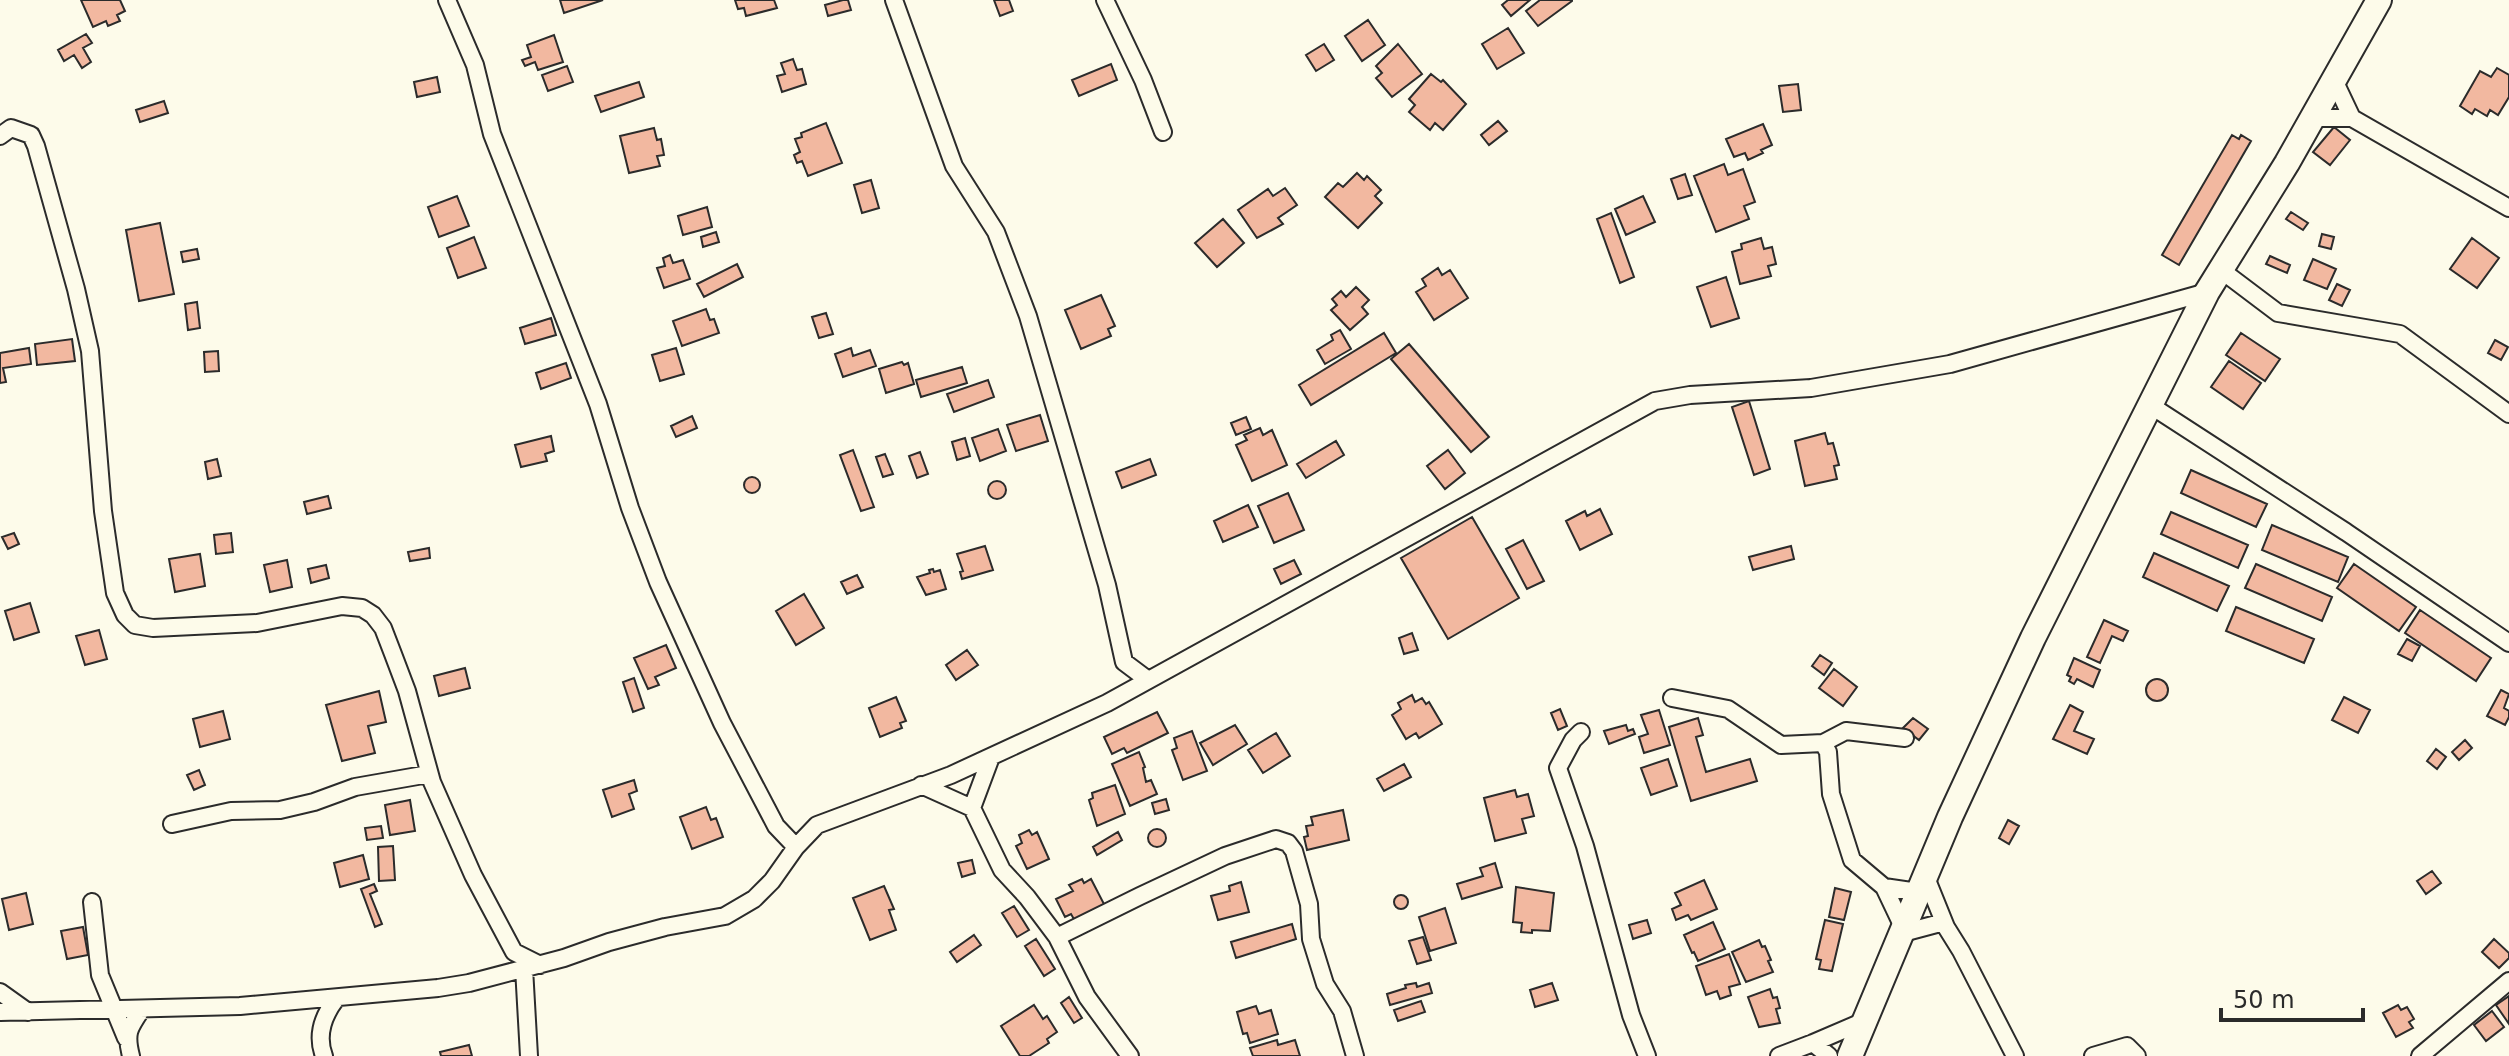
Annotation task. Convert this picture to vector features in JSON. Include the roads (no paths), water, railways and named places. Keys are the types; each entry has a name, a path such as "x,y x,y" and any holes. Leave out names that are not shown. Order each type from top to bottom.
{"street":[{"path":"447,0 475,65 492,134 598,404 630,508 658,582 722,723 776,826 796,847"},
{"path":"894,0 954,166 996,232 1028,316 1107,585 1124,662 1148,680"},
{"path":"1105,0 1143,80 1163,132"},
{"path":"1850,1056 1921,883 2033,638 2207,292 2313,118 2379,0"},
{"path":"2334,80 2352,118"},
{"path":"2313,118 2352,118 2506,201"},
{"path":"0,136 11,128 31,135 76,289 90,351 103,511 115,593 125,615 135,625 153,628 257,623 342,606 362,608 373,615 383,628 407,691 429,774 473,875 514,952 526,968 529,1056"},
{"path":"2221,270 2278,313 2400,334 2509,414"},
{"path":"0,1012 240,1006 438,988 526,968 665,927 725,916 754,899 817,825 951,775 1107,703 1655,401 1690,395 1811,388 1950,364 2207,292"},
{"path":"2150,405 2346,532 2509,643"},
{"path":"1672,698 1728,709 1781,745 1823,743 1846,731 1905,738"},
{"path":"1581,732 1573,740 1558,768 1585,846 1631,1015 1647,1056"},
{"path":"1823,743 1828,752 1831,794 1852,860 1884,887 1901,930"},
{"path":"972,808 991,757"},
{"path":"172,824 231,811 280,810 368,784 429,774"},
{"path":"921,785 972,808 1002,870 1057,937 1087,997 1130,1056"},
{"path":"1057,937 1225,856 1276,839 1288,843 1294,851 1309,904 1311,939 1325,984 1342,1011 1355,1056"},
{"path":"1884,887 1921,883"},
{"path":"1921,883 1961,951 2015,1056"},
{"path":"92,902 100,975 131,1056"},
{"path":"1901,930 1944,922"},
{"path":"514,952 526,968"},
{"path":"2420,1056 2509,981"},
{"path":"0,992 28,1012"},
{"path":"324,1056 320,1031 336,999"},
{"path":"126,1038 142,1009"},
{"path":"1779,1056 1862,1022"},
{"path":"1813,1043 1829,1056"},
{"path":"2093,1056 2127,1046 2137,1056"}]}
